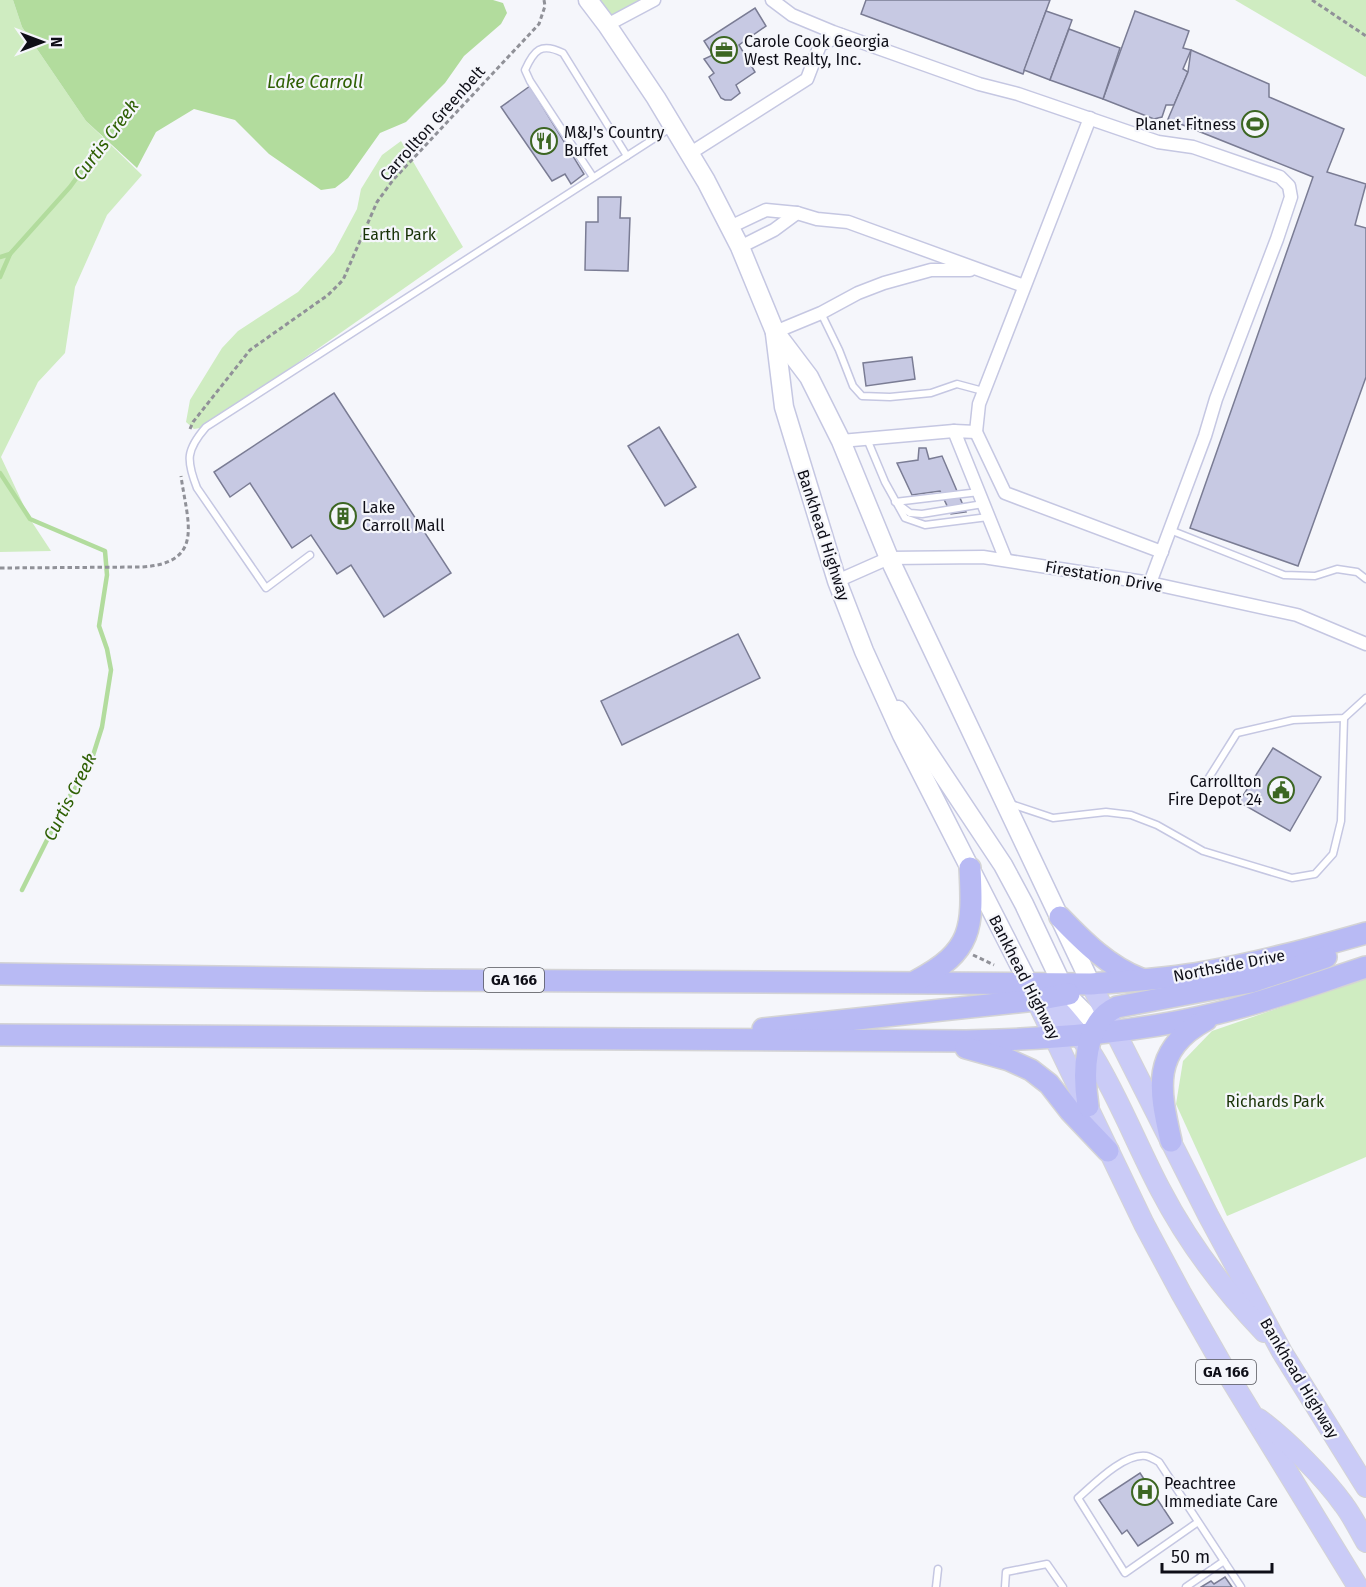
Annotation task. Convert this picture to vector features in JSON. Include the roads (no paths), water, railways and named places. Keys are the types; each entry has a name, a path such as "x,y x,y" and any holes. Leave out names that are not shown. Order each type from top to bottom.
{"highway":[{"path":"914,983 944,965 961,946 971,914 970,868"},
{"path":"1060,917 1082,940 1109,962 1144,980"},
{"name":"Northside Drive","path":"1048,992 1091,984 1205,972 1254,962 1366,933"},
{"path":"1088,1106 1085,1069 1097,1031 1117,1007 1251,982 1366,943"},
{"path":"942,1041 1055,1037 1162,1025 1268,1000 1366,967"},
{"name":"GA 166","path":"0,974 914,983 1048,992"},
{"path":"640,1039 730,1033 1048,992"},
{"path":"1171,1141 1163,1106 1163,1068 1174,1046 1188,1030 1218,1013"},
{"name":"GA 166","path":"0,1035 942,1041 1009,1060 1031,1070 1049,1084 1070,1111 1108,1151"}],"main road":[{"name":"Bankhead Highway","path":"588,0 673,126 730,226 775,332 809,377 841,441 889,558 1091,984 1097,1031 1171,1141 1282,1352 1366,1487"},
{"name":"Bankhead Highway","path":"775,332 784,407 837,581 873,671 902,735 970,868 1048,992 1055,1037 1144,1224 1250,1412 1357,1587"},
{"path":"873,671 1003,865 1024,904 1048,992 1066,1018 1097,1031 1109,1086 1161,1191 1179,1221 1237,1304 1282,1352"},
{"path":"1250,1412 1280,1434 1328,1486 1344,1505 1366,1542"}],"street":[{"path":"607,25 654,0"},
{"path":"771,0 792,15 841,35 979,84 1018,94 1158,142 1193,147 1280,177 1289,186 1291,197 1277,239 1216,399 1205,436 1150,583"},
{"path":"689,154 807,78 820,45 841,35"},
{"path":"1090,118 983,391 976,415 976,432 1005,493 1162,552"},
{"path":"730,226 766,210 796,213 817,219 858,225 1024,286"},
{"path":"740,247 774,230 796,213"},
{"path":"775,332 821,313 858,293 909,275 931,270 980,270"},
{"path":"841,441 954,431 976,432"},
{"path":"954,431 1006,561"},
{"name":"Firestation Drive","path":"837,581 889,558 983,557 1150,583 1297,615 1366,644"},
{"path":"1357,1587 1366,1581"}],"lane":[{"path":"593,177 525,70 538,49 552,47 563,53 627,156"},
{"path":"310,555 266,588 196,488 190,471 190,454 194,441 206,427 673,126"},
{"path":"821,313 853,386 862,396 890,397 930,393 957,384 983,391"},
{"path":"867,439 876,464 905,518 925,525 989,518"},
{"path":"895,502 981,498"},
{"path":"895,502 910,513 922,514 981,498"},
{"path":"1170,530 1284,575 1315,576 1337,569 1357,572 1366,579"},
{"path":"1205,784 1236,733 1293,720 1344,718 1366,698"},
{"path":"1005,802 1053,818 1106,812 1131,815 1157,825 1203,851 1292,878 1315,874 1333,854 1341,821 1344,718"},
{"path":"1198,1522 1125,1573 1078,1497 1106,1473 1131,1459 1149,1456 1159,1462 1241,1587"},
{"path":"1186,1587 1224,1561"},
{"path":"1005,1587 1006,1572 1047,1564 1063,1587"},
{"path":"936,1587 938,1569"}],"water":[{"name":"Lake Carroll","path":"13,0 493,0 503,3 507,13 501,24 464,56 445,83 406,122 380,133 348,178 335,188 321,190 269,154 235,120 194,109 156,132 137,168 86,121 22,27"}],"waterway":[{"name":"Curtis Creek","path":"0,277 10,254 70,187 107,136"},
{"name":"Curtis Creek","path":"0,257 10,254"},
{"name":"Curtis Creek","path":"0,473 30,519 105,551 107,575 99,626 111,670 102,727 89,768 67,800 22,890"}],"place":[{"name":"Carole Cook Georgia West Realty, Inc.","path":"724,50"},
{"name":"Planet Fitness","path":"1255,124"},
{"name":"M&J's Country Buffet","path":"544,141"},
{"name":"Lake Carroll Mall","path":"343,516"},
{"name":"Carrollton Fire Depot 24","path":"1281,790"},
{"name":"Peachtree Immediate Care","path":"1145,1492"}],"park label":[{"name":"Earth Park","path":"399,234"},
{"name":"Richards Park","path":"1275,1101"}]}
